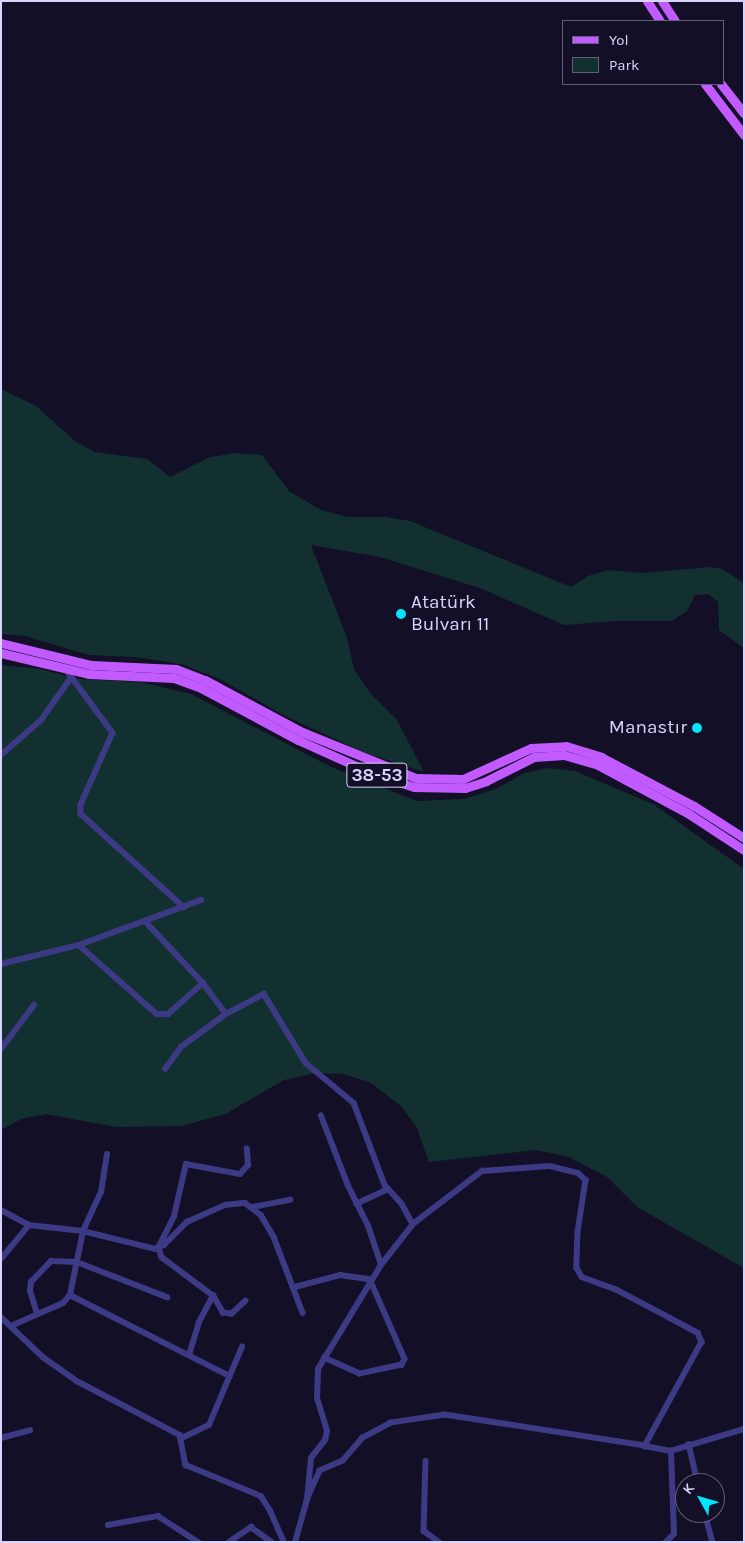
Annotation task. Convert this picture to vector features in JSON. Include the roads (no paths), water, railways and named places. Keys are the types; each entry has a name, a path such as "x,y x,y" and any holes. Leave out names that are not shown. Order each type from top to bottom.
{"main road":[{"path":"647,1 659,20"},
{"path":"662,1 674,20"},
{"path":"706,85 744,135"},
{"path":"722,85 744,113"},
{"name":"38-53","path":"1,643 90,664 176,669 205,680 302,732 416,778 463,779 531,748 566,746 601,757 694,806 744,838"},
{"name":"38-53","path":"1,652 89,674 174,678 201,688 298,740 414,788 465,788 486,782 534,757 564,756 598,765 689,814 744,850"}],"street":[{"path":"65,668 70,679 113,733 81,805 81,814 184,907"},
{"path":"1,755 41,720 70,679"},
{"path":"1,964 79,945 202,900"},
{"path":"146,922 203,983 226,1014"},
{"path":"79,945 157,1014 168,1014 203,983"},
{"path":"166,1069 181,1047 226,1014 264,994 306,1063 354,1103 388,1189 402,1204 413,1224"},
{"path":"1,1048 34,1005"},
{"path":"321,1116 356,1204 368,1226 381,1265"},
{"path":"246,1301 228,1315 212,1296 162,1258 158,1248 174,1216 186,1164 240,1174 248,1165 247,1149"},
{"path":"11,1326 63,1303 70,1295 83,1231 101,1192 107,1154"},
{"path":"307,1500 311,1458 325,1440 327,1431 317,1399 318,1369 370,1279 413,1224 482,1171 550,1166 578,1173 586,1180 578,1232 577,1268 582,1277 617,1290 698,1333 702,1342 645,1446"},
{"path":"356,1204 388,1189"},
{"path":"158,1248 182,1225 208,1212 235,1203 253,1207 290,1200"},
{"path":"253,1207 274,1237 295,1287 303,1312"},
{"path":"1,1210 28,1225 83,1231 158,1248"},
{"path":"1,1259 28,1225"},
{"path":"37,1314 30,1291 33,1278 51,1261 76,1262 167,1297"},
{"path":"295,1287 340,1275 370,1279"},
{"path":"324,1358 360,1374 402,1366 404,1355 370,1279"},
{"path":"70,1295 230,1376"},
{"path":"189,1355 199,1322 212,1296"},
{"path":"1,1317 43,1356 77,1381 182,1438"},
{"path":"182,1438 209,1425 242,1347"},
{"path":"295,1542 307,1500 320,1471 343,1461 363,1438 390,1423 446,1415 671,1451 689,1444 744,1429"},
{"path":"1,1438 30,1430"},
{"path":"182,1438 186,1465 261,1496 270,1510 284,1542"},
{"path":"689,1444 696,1473"},
{"path":"666,1542 674,1534 671,1451"},
{"path":"426,1461 424,1531 439,1542"},
{"path":"108,1525 158,1516 198,1542"},
{"path":"708,1523 713,1542"},
{"path":"229,1542 251,1527 272,1542"}],"place":[{"name":"Atatürk Bulvarı 11","path":"401,614"},
{"name":"Manastır","path":"697,728"}]}
